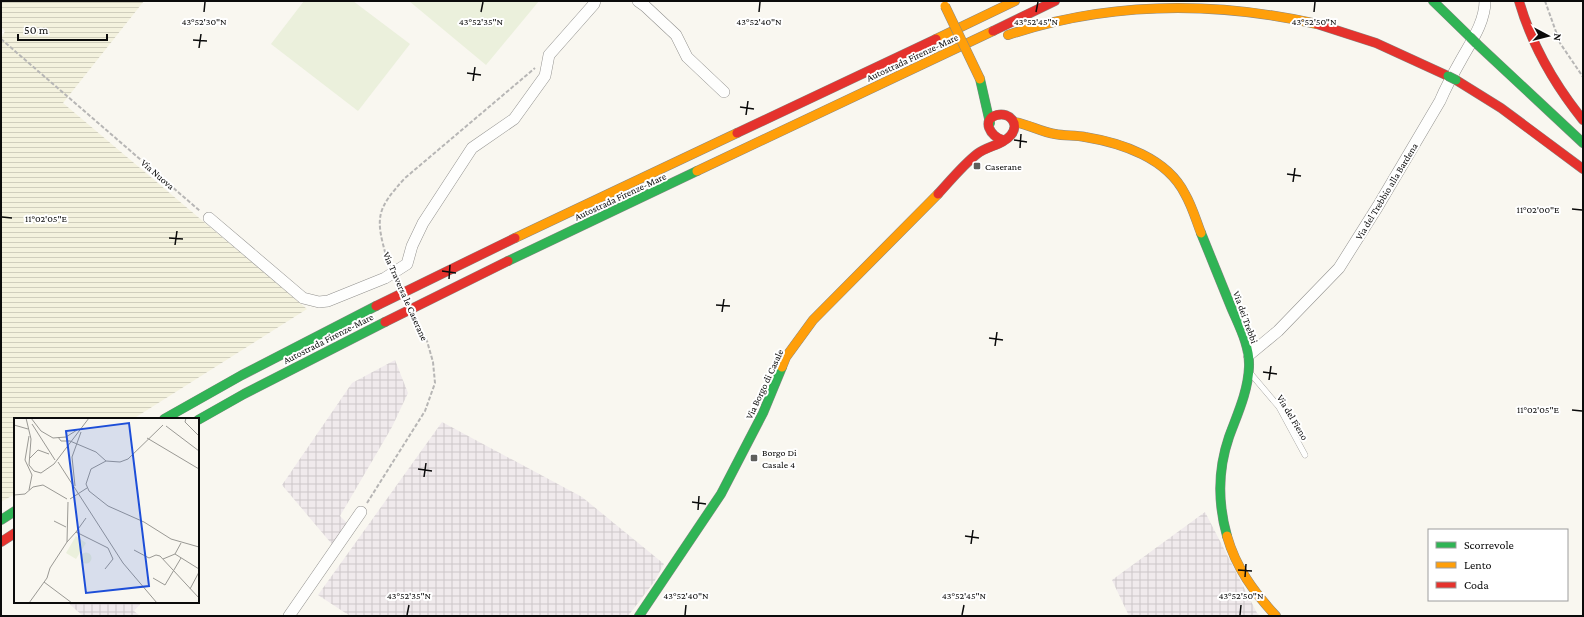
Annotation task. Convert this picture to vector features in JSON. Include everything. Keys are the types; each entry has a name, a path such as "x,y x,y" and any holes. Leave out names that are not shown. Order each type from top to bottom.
{"main road":[{"name":"Autostrada Firenze-Mare","path":"166,418 242,375 419,284 1016,1"},
{"name":"Autostrada Firenze-Mare","path":"199,419 244,394 443,292 1055,1"},
{"path":"1433,1 1528,93 1583,143"},
{"path":"1519,1 1528,32 1535,48 1562,93 1583,120"},
{"path":"944,4 980,79 1000,108 1014,122 1014,130 1006,138 995,138 992,135 980,79"},
{"path":"924,64 1018,32 1062,19 1127,11 1189,7 1272,15 1351,34 1415,59 1452,78 1501,108 1583,169"},
{"path":"1528,93 1583,153"},
{"path":"989,126 1000,108"},
{"name":"Via dei Trebbi","path":"1014,122 1049,133 1103,140 1132,149 1147,156 1172,176 1186,193 1243,336 1248,355 1249,371 1246,384 1224,457 1221,479 1222,514 1235,561 1247,581 1276,616"},
{"name":"Via Borgo di Casale","path":"976,154 989,126"},
{"name":"Via dei Trebbi","path":"1006,138 1049,133"},
{"name":"Via Borgo di Casale","path":"639,616 721,494 763,414 786,357 813,320 976,154 1006,138"},
{"path":"1,520 14,512"},
{"path":"1,542 14,533"}],"street":[{"path":"209,218 303,298 318,302 328,302 385,278 407,264 412,246 423,223 472,148 514,120 545,76 549,55 595,1"},
{"path":"638,1 676,35 687,58 724,92"},
{"name":"Via del Trebbio alla Bardena","path":"1248,355 1278,331 1339,268 1378,206 1440,101 1478,28 1484,14 1485,1"},
{"path":"289,616 361,512"}],"lane":[{"name":"Via del Fieno","path":"1249,371 1279,407 1305,455"}],"path":[{"path":"1545,1 1560,43 1583,76"},
{"name":"Via Nuova","path":"1,39 209,218"},
{"name":"Via Traversa le Caserane","path":"361,512 425,411 435,383 433,362 427,341 387,258 380,234 380,214 390,195 405,178 549,55"}],"shaded area":[{"path":"1,1 144,1 63,103 307,309 135,418 14,418 14,495 1,502 1,39 5,31 1,27"},
{"path":"395,360 408,393 392,427 340,516 351,527 336,549 282,485 352,383"},
{"path":"442,422 582,497 664,564 654,582 628,616 350,616 318,595"},
{"path":"1205,512 1257,613 1260,616 1129,616 1112,580"},
{"path":"68,603 141,603 134,611 140,616 83,616"}],"green space":[{"path":"304,1 353,1 410,44 358,111 271,44"},
{"path":"409,1 539,1 486,65"}],"traffic: fast":[{"path":"1433,1 1470,37"},
{"path":"1470,37 1477,44"},
{"path":"1477,44 1583,143"},
{"path":"1448,76 1456,80"},
{"path":"980,79 990,123"},
{"path":"508,261 697,171"},
{"path":"1201,233 1243,336 1249,359 1247,385 1225,449 1221,474 1220,486 1222,512 1227,536"},
{"path":"166,418 242,375 376,306"},
{"path":"199,419 244,394 385,322"},
{"path":"639,616 721,494 763,413 782,367"},
{"path":"1,520 14,512"}],"traffic: slow":[{"path":"936,39 1015,1"},
{"path":"945,6 980,79"},
{"path":"1008,35 1046,24 1084,16 1161,8 1239,11 1317,24"},
{"path":"697,171 993,31"},
{"path":"1014,122 1050,133 1081,136 1114,143 1142,154 1167,171 1177,181 1190,203 1201,233"},
{"path":"515,238 737,133"},
{"path":"782,367 786,357 813,320 938,194"},
{"path":"1227,536 1235,559 1253,589 1276,616"}],"traffic: jam":[{"path":"993,31 1055,1"},
{"path":"1519,1 1530,34 1545,64 1563,93 1583,120"},
{"path":"1317,24 1376,43 1448,76"},
{"path":"737,133 936,39"},
{"path":"1456,80 1501,108 1583,169"},
{"path":"938,194 972,158 981,151 1004,141 1014,131 1014,123 1010,117 1006,115 997,115 992,117 988,124 991,132 1003,140"},
{"path":"376,306 515,238"},
{"path":"385,322 508,261"},
{"path":"1,542 14,534"}],"place":[{"name":"Caserane","path":"977,166"},
{"name":"Borgo Di Casale 4","path":"754,458"}]}
